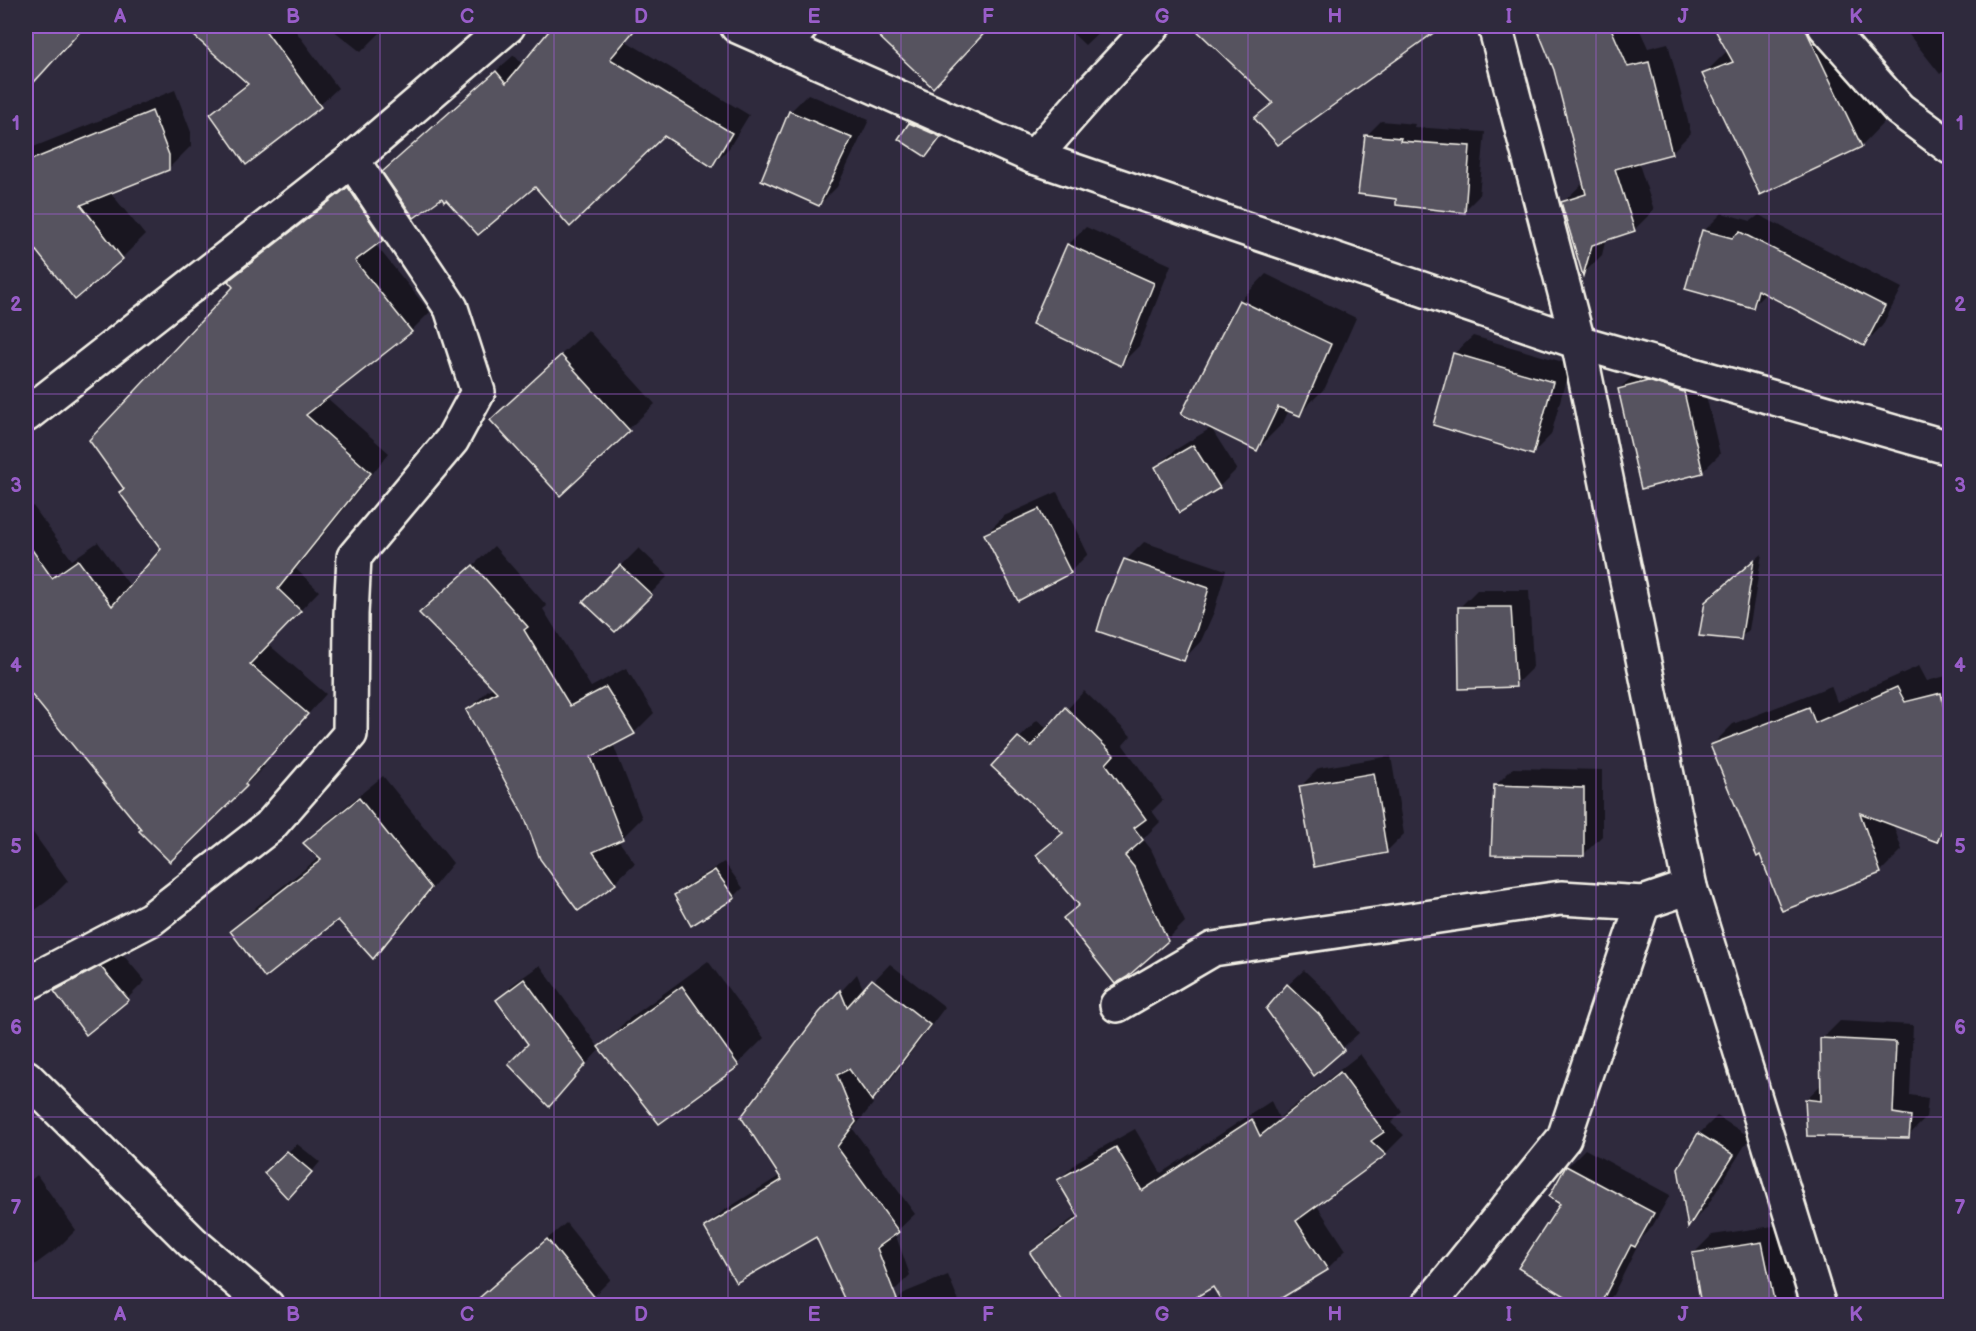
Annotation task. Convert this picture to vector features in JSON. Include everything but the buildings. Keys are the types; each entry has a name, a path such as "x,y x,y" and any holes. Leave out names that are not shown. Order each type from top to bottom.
{"street":[{"path":"26,415 352,160 508,26"},
{"path":"737,26 792,36 1034,157 1578,342 1950,448"},
{"path":"1034,157 1153,26"},
{"path":"1496,26 1578,342 1690,887 1819,1305"},
{"path":"1825,26 1899,109 1950,147"},
{"path":"26,984 151,919 269,826 350,734 354,557 452,440 478,392 451,308 352,160"},
{"path":"1117,1005 1213,949 1561,898 1643,903 1690,887"},
{"path":"1428,1305 1564,1138 1643,903"},
{"path":"26,1077 192,1243 267,1305"}]}
